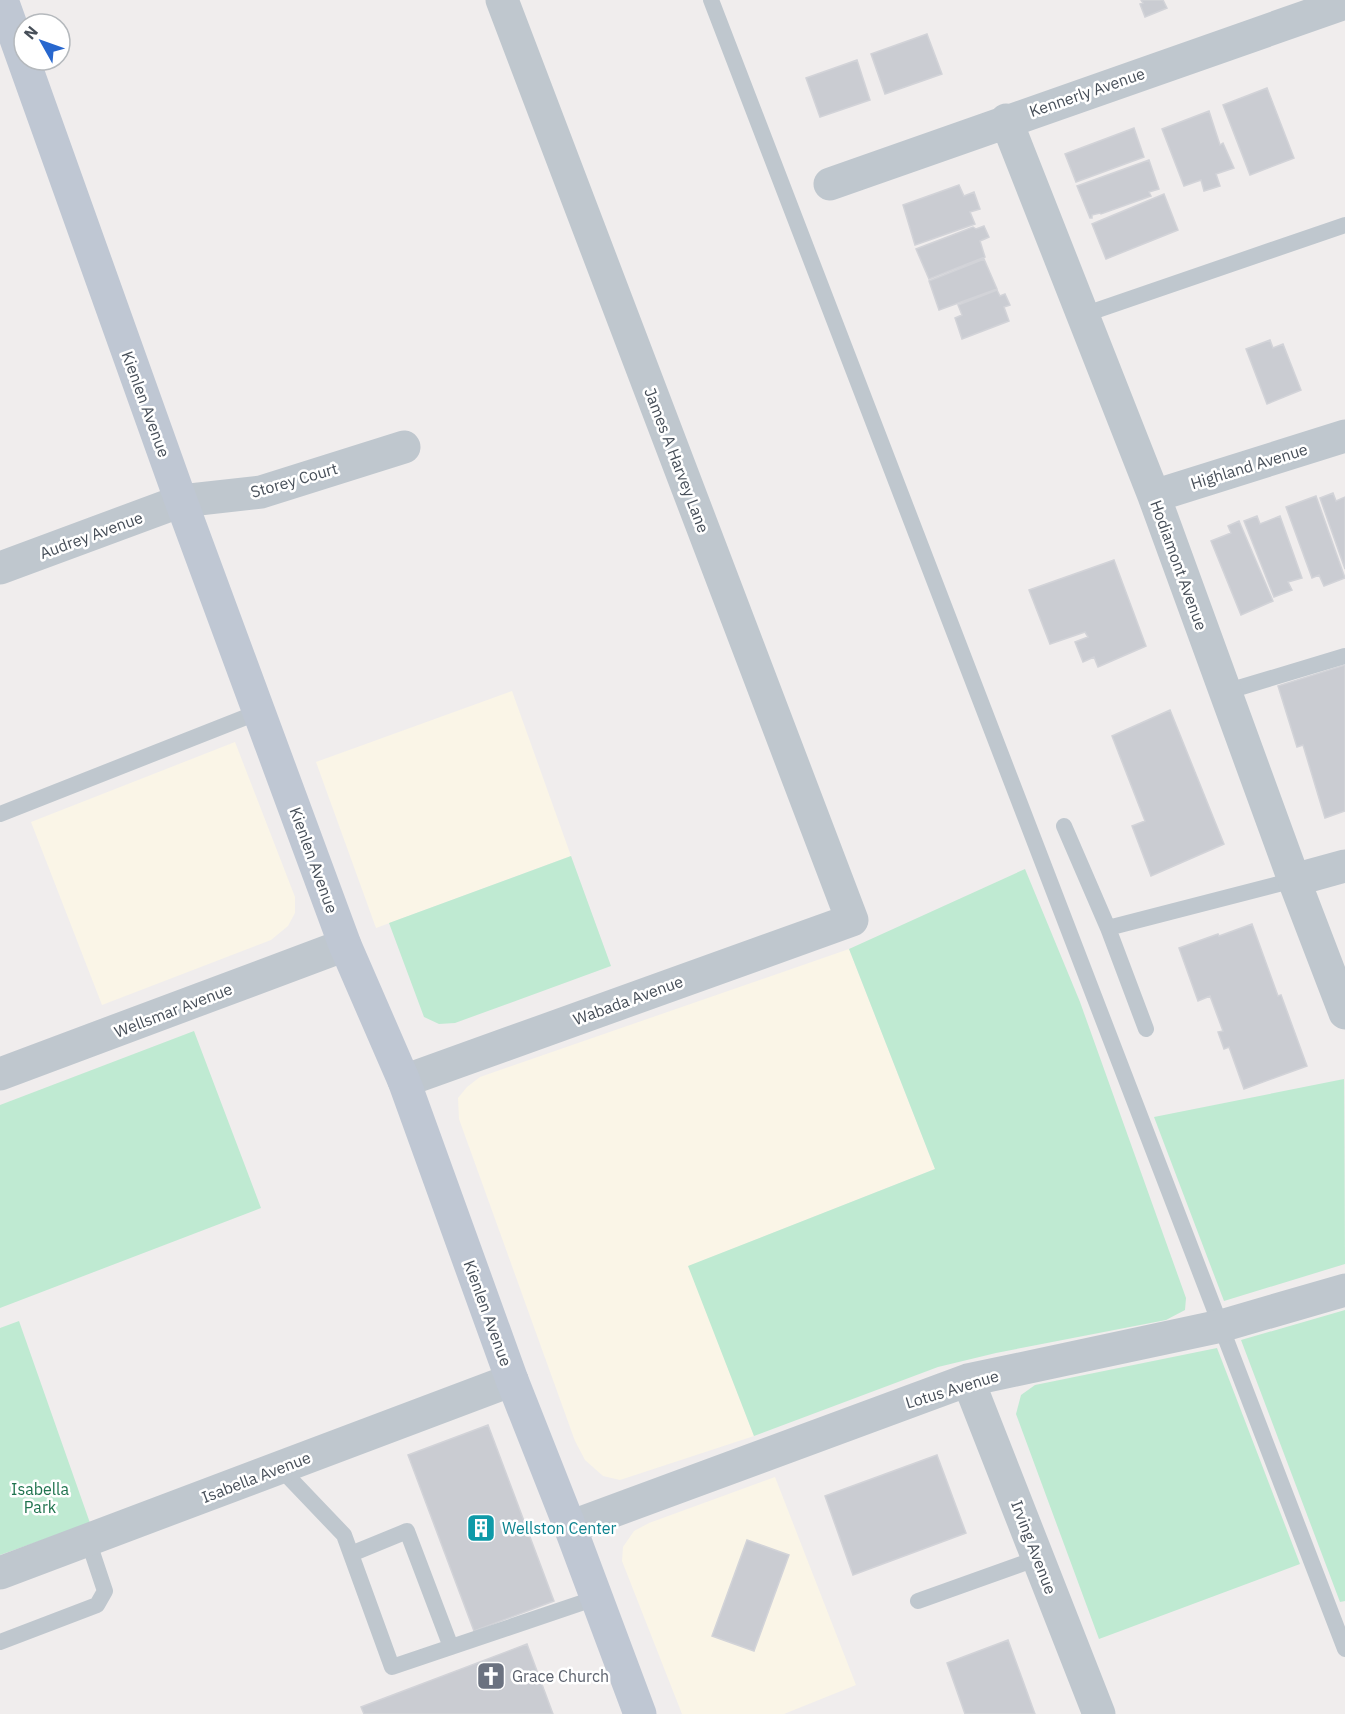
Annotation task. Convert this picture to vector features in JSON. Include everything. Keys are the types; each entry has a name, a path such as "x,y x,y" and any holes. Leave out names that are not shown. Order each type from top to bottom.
{"main road":[{"name":"Kienlen Avenue","path":"2,0 181,501 345,945 404,1081 512,1380 640,1714"}],"street":[{"name":"James A Harvey Lane","path":"502,0 852,920"},
{"name":"Kennerly Avenue","path":"830,184 1006,120 1345,3"},
{"name":"Hodiamont Avenue","path":"1006,120 1154,496 1345,1013"},
{"name":"Highland Avenue","path":"1154,496 1345,436"},
{"name":"Storey Court","path":"181,501 261,492 404,447"},
{"name":"Audrey Avenue","path":"0,568 181,501"},
{"path":"1294,880 1345,866"},
{"name":"Wabada Avenue","path":"404,1081 852,920"},
{"name":"Wellsmar Avenue","path":"0,1074 345,945"},
{"name":"Lotus Avenue","path":"570,1527 968,1380 1221,1326 1345,1290"},
{"name":"Isabella Avenue","path":"0,1573 512,1380"},
{"name":"Irving Avenue","path":"968,1380 1099,1714"}],"lane":[{"path":"711,0 1345,1649"},
{"path":"1083,315 1345,225"},
{"path":"1225,692 1345,656"},
{"path":"0,814 259,712"},
{"path":"1064,826 1108,928 1146,1029"},
{"path":"1108,928 1294,880"},
{"path":"280,1468 344,1535 392,1667 596,1598"},
{"path":"351,1554 406,1531 451,1647"},
{"path":"0,1642 97,1605 105,1591 88,1540"},
{"path":"918,1601 1038,1558"}],"shaded area":[{"path":"512,691 571,856 376,928 316,762"},
{"path":"235,742 295,897 295,913 288,926 271,940 102,1005 31,822"},
{"path":"849,949 935,1169 689,1266 754,1436 620,1480 603,1476 585,1460 575,1441 459,1119 458,1098 480,1077"},
{"path":"775,1477 856,1685 784,1714 682,1714 622,1561 623,1547 634,1531 649,1523"}],"green space":[{"path":"571,856 611,966 455,1023 439,1024 424,1017 389,923"},
{"path":"1025,869 1080,1002 1186,1298 1185,1310 1166,1320 996,1353 938,1367 754,1436 688,1266 935,1169 849,949"},
{"path":"194,1031 261,1208 0,1308 0,1105"},
{"path":"1344,1079 1345,1264 1224,1301 1154,1117"},
{"path":"1345,1310 1345,1601 1340,1602 1241,1340"},
{"name":"Isabella Park","path":"19,1321 90,1523 0,1555 0,1328"},
{"path":"1217,1348 1300,1564 1099,1639 1016,1414 1021,1395 1035,1385"}],"building":[{"path":"1141,0 1163,0 1167,8 1145,17 1140,4 1143,3"},
{"path":"927,34 942,74 885,94 871,54"},
{"path":"857,60 870,100 820,117 806,78"},
{"path":"1267,88 1294,158 1250,175 1223,105"},
{"path":"1209,111 1220,145 1223,143 1234,168 1216,174 1220,186 1204,191 1201,180 1184,186 1162,129"},
{"path":"1134,128 1144,157 1076,182 1065,154"},
{"path":"1149,160 1159,189 1149,192 1151,196 1101,214 1092,215 1090,218 1077,186"},
{"path":"959,185 964,196 974,192 980,209 970,212 975,224 915,245 903,205"},
{"path":"1164,194 1178,230 1106,259 1092,224"},
{"path":"984,226 989,237 980,241 985,257 929,279 916,249 973,227 976,229"},
{"path":"984,259 997,289 939,310 929,281"},
{"path":"997,290 1000,296 1005,294 1010,305 1004,307 1009,321 962,339 955,318 962,315 958,305"},
{"path":"1270,340 1273,348 1283,344 1301,390 1267,404 1246,349"},
{"path":"1333,493 1336,501 1345,497 1345,569 1320,498"},
{"path":"1316,496 1345,578 1324,586 1319,575 1312,578 1286,507"},
{"path":"1257,516 1260,524 1280,516 1302,578 1288,582 1292,590 1274,597 1244,521"},
{"path":"1239,521 1273,601 1241,615 1211,541 1231,533 1228,526"},
{"path":"1114,560 1146,646 1098,667 1094,657 1083,662 1075,642 1088,637 1085,632 1050,644 1029,590"},
{"path":"1345,665 1345,811 1325,818 1303,745 1297,747 1278,686"},
{"path":"1170,710 1224,844 1151,876 1132,826 1145,821 1112,736"},
{"path":"1252,924 1307,1066 1244,1089 1229,1047 1224,1049 1218,1032 1223,1031 1210,996 1198,1001 1179,948"},
{"name":"Wellston Center","path":"488,1425 554,1601 474,1631 408,1455"},
{"path":"937,1455 966,1533 853,1575 825,1496"},
{"path":"747,1540 789,1555 754,1651 712,1636"},
{"path":"1008,1640 1035,1714 965,1714 947,1663"},
{"name":"Grace Church","path":"527,1644 553,1714 364,1714 361,1707"}],"place":[{"name":"Wellston Center","path":"481,1528"},
{"name":"Grace Church","path":"491,1676"}]}
